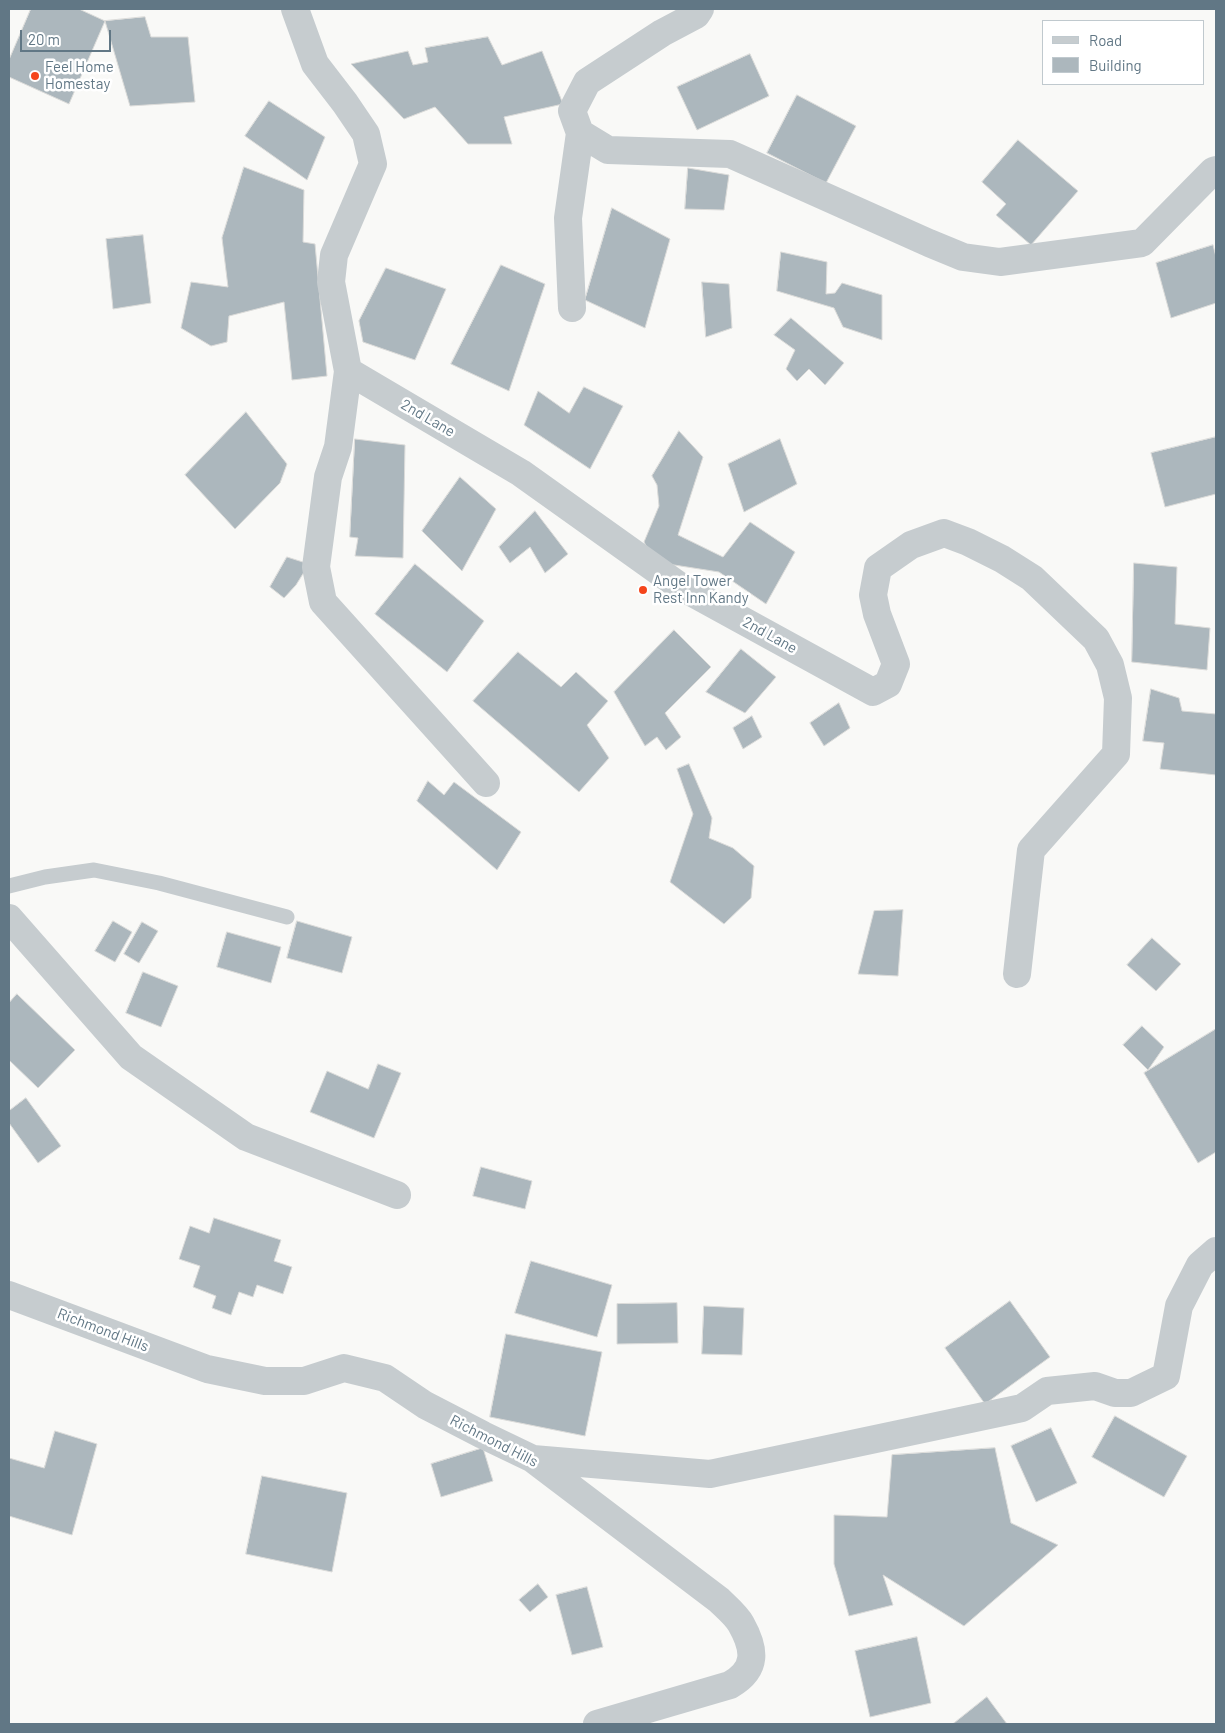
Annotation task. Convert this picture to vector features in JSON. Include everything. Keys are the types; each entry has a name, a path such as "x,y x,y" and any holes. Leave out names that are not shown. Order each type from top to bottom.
{"street":[{"path":"295,9 315,64 366,134 373,164 334,255 331,282 348,371 338,447 328,477 316,567 318,583 323,602 486,782"},
{"path":"572,308 568,218 580,133 572,112 587,82 662,33 696,15 700,9"},
{"path":"580,133 608,150 730,154 963,257 1000,262 1142,243 1216,170"},
{"name":"2nd Lane","path":"348,371 521,473 678,585 873,692 888,684 896,664 877,614 873,594 878,568 911,545 944,533 968,542 1002,559 1032,578 1096,639 1110,664 1118,698 1116,754 1032,850 1017,974"},
{"path":"9,918 131,1057 246,1137 397,1195"},
{"path":"533,1459 710,1474 1022,1408 1047,1391 1096,1386 1115,1393 1131,1393 1166,1376 1179,1306 1200,1265 1216,1251"},
{"name":"Richmond Hills","path":"9,1295 207,1369 265,1380 304,1381 344,1368 385,1378 425,1405 483,1436 533,1459 719,1600 740,1622 750,1645 751,1665 742,1678 730,1684 597,1724"}],"lane":[{"path":"9,886 45,877 94,870 159,883 287,917"}],"building":[{"path":"31,9 79,9 105,21 69,104 9,77 9,60"},
{"path":"145,17 151,37 188,37 195,102 130,106 105,21"},
{"path":"488,37 502,65 542,51 563,104 504,117 512,144 468,144 435,107 404,119 351,64 408,51 413,65 428,62 425,48"},
{"path":"750,54 769,96 697,130 677,87"},
{"path":"797,95 856,126 826,183 767,153"},
{"path":"269,101 325,137 307,180 245,136"},
{"path":"1018,140 1078,191 1031,245 996,215 1006,204 982,182"},
{"path":"244,167 304,190 303,242 315,244 327,376 292,380 284,302 229,316 227,342 211,346 181,328 191,282 228,287 222,238"},
{"path":"688,168 729,175 724,210 685,209"},
{"path":"612,208 670,239 645,328 585,300"},
{"path":"143,235 151,303 113,309 106,239"},
{"path":"1213,245 1216,257 1216,303 1171,318 1156,263"},
{"path":"781,252 827,262 826,294 835,293 842,283 882,295 882,340 843,327 834,308 777,291"},
{"path":"501,265 545,284 509,391 451,364"},
{"path":"386,268 446,289 415,360 363,342 359,321"},
{"path":"702,282 729,284 732,328 706,337"},
{"path":"791,318 844,363 825,385 809,369 797,381 786,369 795,350 774,335"},
{"path":"584,387 623,406 590,469 524,425 538,391 569,413"},
{"path":"246,412 287,464 280,483 235,529 185,475"},
{"path":"679,431 703,457 678,535 723,557 750,522 795,552 766,604 719,572 655,562 644,542 659,506 657,485 652,476"},
{"path":"1216,437 1216,494 1165,507 1151,453"},
{"path":"355,439 405,445 403,558 355,556 358,538 350,537"},
{"path":"780,439 797,484 744,512 728,464"},
{"path":"460,477 496,509 462,571 422,531"},
{"path":"535,511 568,554 545,573 530,547 510,563 499,547"},
{"path":"287,557 309,564 296,585 284,598 270,587"},
{"path":"1134,563 1177,567 1175,624 1210,628 1207,670 1132,662"},
{"path":"415,564 484,621 447,672 375,614"},
{"path":"674,630 711,667 665,713 681,737 666,750 657,737 645,746 614,692"},
{"path":"741,649 776,677 745,713 706,692"},
{"path":"518,652 561,687 576,672 608,701 587,725 609,758 579,792 473,701"},
{"path":"1151,689 1179,698 1182,711 1216,714 1216,775 1160,769 1164,743 1143,741"},
{"path":"839,703 850,728 824,746 810,723"},
{"path":"752,716 762,737 743,749 733,728"},
{"path":"689,764 712,818 709,838 733,848 754,866 751,898 724,924 670,882 693,814 677,769"},
{"path":"428,781 444,795 454,782 521,832 497,870 417,801"},
{"path":"903,910 898,976 858,974 874,911"},
{"path":"113,921 132,932 115,962 95,951"},
{"path":"297,921 352,937 342,973 287,958"},
{"path":"142,922 158,931 139,963 124,954"},
{"path":"227,932 281,947 271,983 217,967"},
{"path":"1152,938 1181,964 1156,991 1127,965"},
{"path":"143,972 178,986 161,1027 126,1013"},
{"path":"17,994 75,1050 38,1088 9,1060 9,1003"},
{"path":"1142,1026 1164,1047 1148,1070 1123,1045"},
{"path":"1216,1029 1216,1152 1198,1163 1144,1073"},
{"path":"378,1064 401,1073 374,1138 310,1112 327,1071 368,1089"},
{"path":"26,1098 61,1146 38,1163 9,1123 9,1111"},
{"path":"481,1167 532,1181 525,1209 473,1196"},
{"path":"214,1218 281,1240 274,1261 292,1267 283,1294 257,1285 253,1297 239,1292 231,1315 212,1308 216,1296 193,1287 200,1266 179,1259 190,1226 209,1233"},
{"path":"531,1261 612,1285 597,1337 515,1313"},
{"path":"1010,1301 1050,1357 985,1404 945,1348"},
{"path":"677,1303 678,1343 617,1344 617,1304"},
{"path":"704,1306 744,1308 742,1355 702,1354"},
{"path":"506,1334 602,1352 585,1436 490,1417"},
{"path":"1115,1416 1187,1456 1164,1497 1092,1457"},
{"path":"1051,1428 1077,1483 1036,1502 1011,1446"},
{"path":"55,1431 97,1444 72,1535 9,1516 9,1458 44,1468"},
{"path":"483,1448 493,1481 441,1497 431,1464"},
{"path":"995,1448 1011,1523 1058,1545 964,1626 883,1575 893,1605 849,1616 834,1564 834,1515 887,1517 892,1455"},
{"path":"262,1476 347,1493 332,1572 246,1554"},
{"path":"538,1584 548,1597 530,1612 519,1600"},
{"path":"587,1587 603,1647 572,1655 556,1595"},
{"path":"917,1637 931,1703 870,1717 855,1651"},
{"path":"987,1697 1007,1724 953,1724"}],"place":[{"name":"Feel Home Homestay","path":"35,76"},
{"name":"Angel Tower Rest Inn Kandy","path":"643,590"}]}
